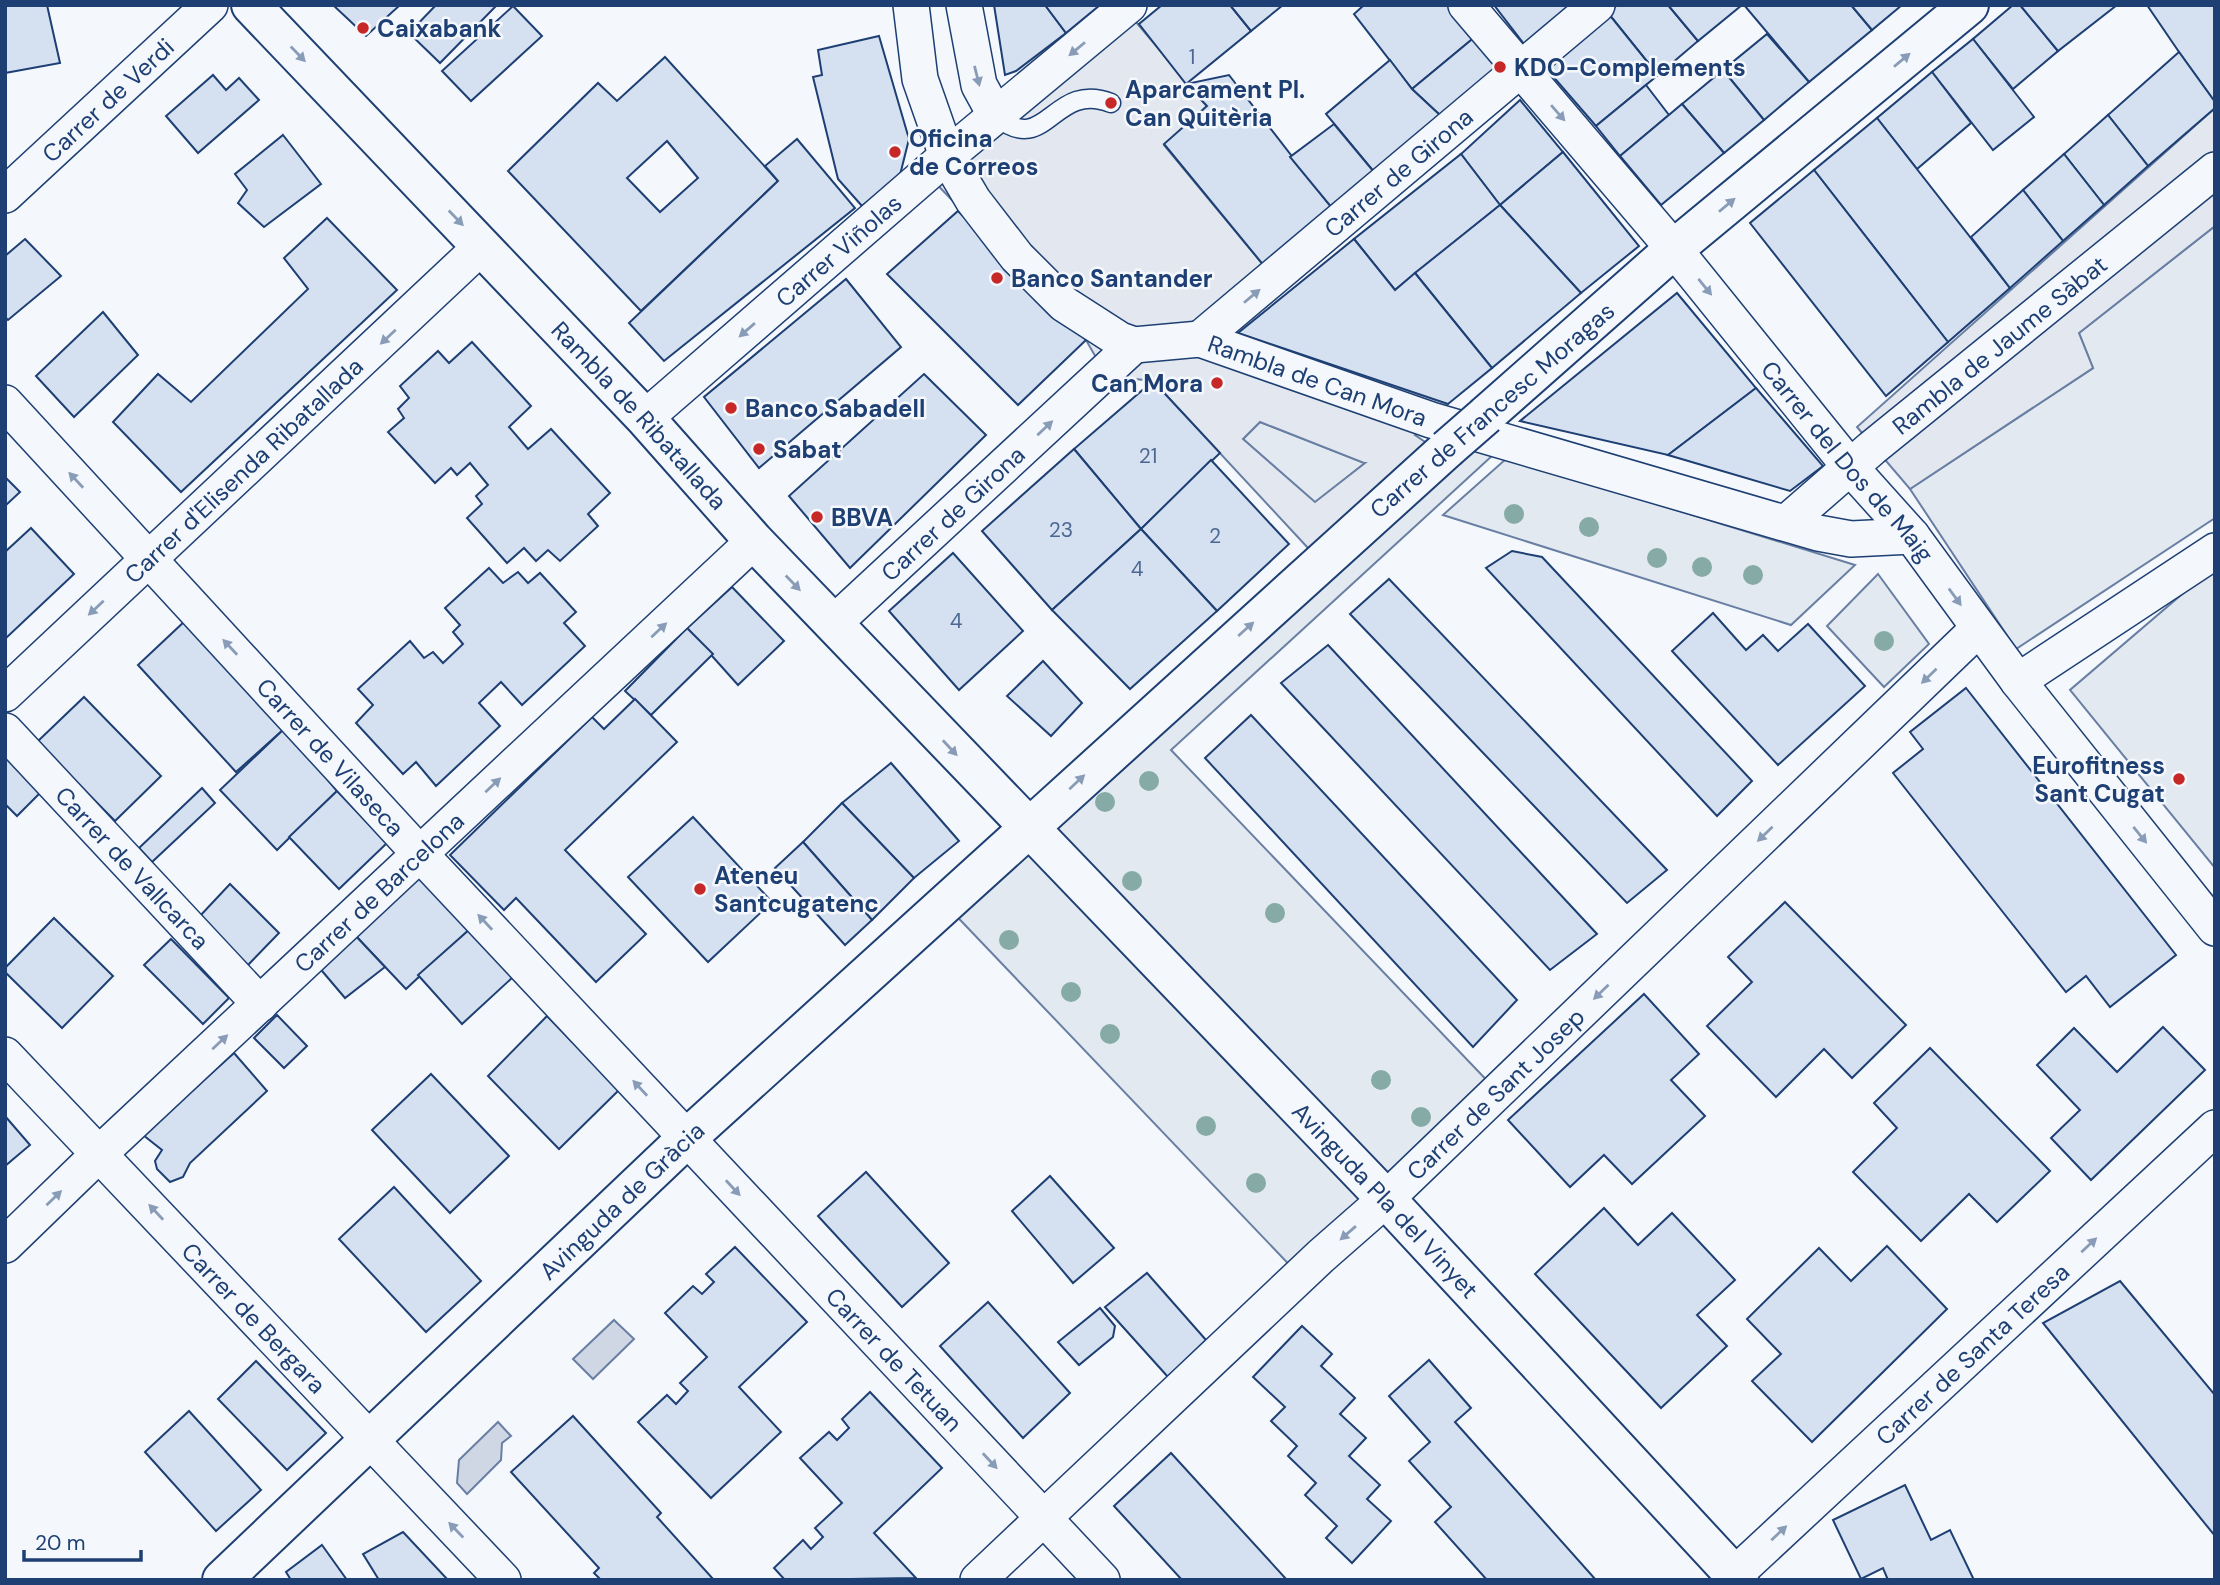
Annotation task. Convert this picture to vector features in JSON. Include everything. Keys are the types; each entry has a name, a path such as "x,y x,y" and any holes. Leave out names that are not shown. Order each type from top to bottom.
{"street":[{"name":"Carrer de Verdi","path":"5,195 209,5"},
{"name":"Rambla de Ribatallada","path":"251,5 645,418 754,541 1027,828"},
{"path":"911,5 920,79 947,156 973,200 1026,266 1064,304 1134,345"},
{"path":"964,5 979,85 996,116"},
{"name":"Carrer Viñolas","path":"645,418 947,156 1129,5"},
{"name":"Carrer del Dos de Maig","path":"1466,5 1674,249 1850,467 1912,536 2018,681 2215,928"},
{"name":"Carrer de Girona","path":"1200,339 1597,5"},
{"name":"Carrer de Francesc Moragas","path":"1027,828 1447,449 1674,249 1969,5"},
{"name":"Rambla de Jaume Sàbat","path":"1786,523 1850,467 2215,170"},
{"name":"Carrer d'Elisenda Ribatallada","path":"5,694 482,246"},
{"name":"Rambla de Can Mora","path":"1134,345 1200,339 1431,420 1786,523 1851,539 1912,536"},
{"name":"Carrer de Girona","path":"833,624 1134,345"},
{"name":"Carrer de Vilaseca","path":"5,403 420,854 687,1138"},
{"name":"Carrer de Barcelona","path":"5,1245 754,541"},
{"path":"2018,681 2215,551"},
{"name":"Carrer de Sant Josep","path":"978,1580 1321,1256 1386,1199 1978,629"},
{"name":"Carrer de Vallcarca","path":"5,731 260,1004"},
{"name":"Avinguda de Gràcia","path":"222,1580 687,1138 1027,828"},
{"name":"Avinguda Pla del Vinyet","path":"1027,828 1386,1199 1734,1578"},
{"name":"Carrer de Bergara","path":"5,1055 503,1580"},
{"name":"Carrer de Santa Teresa","path":"1734,1578 2215,1128"},
{"name":"Carrer de Tetuan","path":"687,1138 1102,1580"}],"lane":[{"path":"996,116 1009,127 1027,131 1042,124 1067,102 1082,98 1099,98 1111,103"}],"shaded area":[{"path":"1125,9 1207,106 1164,145 1274,278 1217,326 1448,404 1415,435 1440,452 1321,562 1153,381 1109,376 1105,373 1086,340 927,174","holes":["1260,422 1365,463 1315,502 1243,439"]},
{"path":"2215,108 2215,226 2079,333 2093,368 1910,489 1857,427"},
{"path":"2215,226 2215,518 2016,649 1910,489 2093,368 2079,333"},
{"path":"1260,422 1365,463 1315,503 1243,439"},
{"path":"1453,443 1493,455 1171,750 1498,1092 1300,1276 944,903"},
{"path":"1507,458 1855,565 1791,625 1443,515"},
{"name":"Eurofitness Sant Cugat","path":"2215,566 2215,868 2070,690"},
{"path":"1878,574 1929,644 1884,687 1827,626"},
{"path":"614,1320 634,1339 593,1379 573,1359"},
{"path":"498,1422 511,1436 502,1443 501,1460 467,1494 457,1483 459,1460"}],"building":[{"path":"5,5 47,5 60,63 5,73"},
{"path":"333,5 400,5 366,36"},
{"path":"436,5 497,5 440,63 409,33"},
{"path":"994,5 1045,5 1066,33 1016,71 1005,75"},
{"path":"1045,5 1100,5 1066,33"},
{"path":"1162,5 1230,5 1251,31 1186,84 1139,24"},
{"path":"1230,5 1283,5 1251,31"},
{"path":"1364,5 1449,5 1476,36 1412,89 1354,14"},
{"path":"1494,5 1580,5 1527,48"},
{"path":"1617,5 1668,5 1698,41 1658,75 1608,13"},
{"path":"1668,5 1742,5 1698,41"},
{"path":"1744,5 1851,5 1872,30 1809,82"},
{"path":"1851,5 1902,5 1872,30"},
{"path":"2013,5 2020,5 2058,51 2013,89 1973,39"},
{"path":"2020,5 2117,5 2058,51"},
{"path":"2147,5 2215,5 2215,102 2179,52"},
{"path":"513,6 542,36 471,101 442,71"},
{"path":"1608,13 1658,75 1596,126 1544,66"},
{"path":"1767,34 1809,82 1764,120 1723,70"},
{"path":"879,36 909,139 900,175 862,206 838,179 813,77 822,75 818,50"},
{"path":"1476,36 1500,67 1442,117 1412,89"},
{"path":"1973,39 2034,117 1993,150 1932,72"},
{"path":"2179,52 2215,102 2215,108 2148,166 2108,115"},
{"path":"665,57 778,181 641,311 508,171 598,83 617,101","holes":["667,141 698,178 660,212 627,178"]},
{"path":"1390,60 1412,89 1442,117 1374,172 1326,114"},
{"path":"1723,70 1764,120 1724,153 1682,104"},
{"path":"1932,72 1971,123 1917,169 1877,118"},
{"path":"213,75 226,90 239,78 259,100 198,153 166,116"},
{"path":"1229,75 1332,208 1265,267 1164,144 1207,106 1186,84"},
{"path":"1646,85 1669,115 1620,156 1596,126"},
{"path":"1520,100 1563,152 1500,205 1461,154"},
{"path":"1682,104 1724,153 1661,205 1620,156"},
{"path":"2108,115 2148,166 2104,205 2064,154"},
{"path":"1877,118 2010,288 1948,342 1814,170"},
{"path":"1334,124 1374,172 1332,208 1290,157"},
{"path":"283,135 321,184 264,227 238,203 247,190 235,174"},
{"path":"797,139 855,208 664,361 629,323 778,181 765,166"},
{"path":"1563,152 1639,246 1581,293 1500,205"},
{"path":"1461,154 1500,205 1395,290 1354,239"},
{"path":"2064,154 2104,205 2063,241 2023,190"},
{"path":"1814,170 1948,342 1886,396 1750,223"},
{"path":"2023,190 2063,241 2010,288 1971,237"},
{"path":"1500,205 1581,293 1492,368 1415,273"},
{"path":"958,211 1086,340 1018,405 887,274"},
{"path":"327,218 397,290 181,492 113,422 158,374 191,402 308,289 284,258"},
{"path":"25,239 61,276 8,320 5,317 5,256"},
{"path":"1354,239 1395,290 1415,273 1492,368 1448,404 1238,333"},
{"path":"846,279 901,347 759,468 704,397"},
{"path":"1677,293 1756,388 1668,455 1520,421"},
{"path":"103,312 138,355 74,417 36,376"},
{"path":"472,342 531,406 509,427 528,449 551,429 610,493 588,514 598,526 560,561 548,550 536,561 524,548 507,563 467,518 482,504 476,496 488,485 470,463 457,475 451,468 435,483 388,432 404,418 398,409 409,398 400,386 438,351 449,363"},
{"path":"924,374 986,435 850,568 789,496"},
{"path":"1153,381 1220,453 1141,529 1074,449"},
{"path":"1756,388 1823,466 1790,491 1668,455"},
{"path":"1074,449 1141,529 1052,610 982,531"},
{"path":"1211,460 1289,544 1217,611 1141,529"},
{"path":"5,477 20,492 5,506"},
{"path":"31,528 74,574 5,639 5,552"},
{"path":"1141,529 1217,611 1130,689 1052,610"},
{"path":"1512,551 1542,557 1752,781 1717,816 1486,568"},
{"path":"953,553 1023,631 959,690 889,611"},
{"path":"489,568 503,583 518,572 528,583 540,573 576,612 564,623 585,646 522,705 501,682 479,703 500,726 436,786 416,762 403,774 356,723 373,705 358,689 410,641 424,658 433,652 443,663 463,644 453,632 460,625 445,608"},
{"path":"1389,579 1667,870 1627,903 1350,614"},
{"path":"732,587 784,641 738,685 687,628"},
{"path":"1713,613 1746,650 1763,635 1778,651 1808,624 1865,686 1778,765 1672,651"},
{"path":"186,620 285,728 236,772 138,665"},
{"path":"687,628 713,654 651,715 625,691"},
{"path":"1328,645 1597,934 1550,970 1281,683"},
{"path":"1043,661 1082,703 1051,736 1007,696"},
{"path":"1966,688 2176,955 2110,1007 2086,976 2066,992 1893,773 1923,749 1910,732"},
{"path":"84,697 161,776 115,821 37,742"},
{"path":"635,699 677,742 565,850 646,934 596,982 516,898 504,910 450,855 592,717 604,729"},
{"path":"1251,715 1517,1000 1473,1047 1205,758"},
{"path":"285,728 337,791 277,850 220,790"},
{"path":"5,756 41,792 17,816 5,804"},
{"path":"891,763 959,841 914,878 842,803"},
{"path":"202,788 215,803 152,862 139,848"},
{"path":"337,791 387,843 339,889 289,837"},
{"path":"842,803 914,878 872,920 803,842"},
{"name":"Ateneu Santcugatenc","path":"693,817 772,902 708,962 628,877"},
{"path":"803,842 872,920 845,945 775,868"},
{"path":"420,871 470,929 406,989 353,933"},
{"path":"230,884 279,933 248,965 199,917"},
{"path":"1785,902 1906,1025 1852,1078 1824,1049 1776,1097 1707,1026 1752,982 1728,957"},
{"path":"54,918 113,976 62,1028 5,972 5,968"},
{"path":"470,929 513,977 462,1024 418,975"},
{"path":"353,933 385,967 345,998 317,965"},
{"path":"171,939 229,998 203,1024 144,965"},
{"path":"1644,994 1699,1054 1671,1080 1705,1116 1632,1184 1604,1155 1570,1187 1508,1120"},
{"path":"277,1015 307,1046 284,1068 254,1038"},
{"path":"547,1016 619,1090 559,1149 488,1076"},
{"path":"2163,1027 2205,1070 2091,1180 2051,1138 2080,1110 2037,1065 2074,1028 2117,1072"},
{"path":"1930,1048 2050,1171 1997,1222 1969,1194 1921,1241 1853,1172 1897,1128 1874,1103"},
{"path":"234,1053 267,1091 190,1163 183,1177 170,1182 157,1169 155,1161 162,1150 143,1135"},
{"path":"431,1074 509,1156 450,1213 372,1130"},
{"path":"5,1116 30,1145 5,1166"},
{"path":"866,1172 949,1263 902,1307 818,1216"},
{"path":"1050,1176 1114,1248 1073,1283 1012,1211"},
{"path":"394,1187 481,1281 426,1332 339,1239"},
{"path":"1604,1208 1638,1245 1672,1213 1735,1280 1697,1315 1727,1346 1661,1408 1535,1274"},
{"path":"1887,1246 1947,1309 1812,1442 1752,1381 1781,1354 1747,1319 1819,1248 1851,1281"},
{"path":"735,1247 807,1322 739,1387 781,1432 711,1498 638,1422 667,1395 676,1404 688,1391 680,1383 707,1357 665,1313 693,1286 702,1294 714,1282 706,1274"},
{"path":"1147,1273 1206,1340 1168,1377 1105,1307"},
{"path":"2120,1281 2215,1395 2215,1536 2043,1323"},
{"path":"988,1302 1070,1393 1023,1438 940,1346"},
{"path":"1100,1308 1115,1326 1113,1337 1079,1365 1058,1342"},
{"path":"1302,1326 1332,1354 1321,1366 1355,1398 1340,1414 1366,1438 1349,1456 1380,1485 1367,1499 1391,1521 1352,1563 1326,1538 1337,1526 1305,1495 1316,1483 1288,1456 1297,1446 1271,1421 1285,1407 1253,1377"},
{"path":"1429,1360 1471,1408 1455,1422 1596,1580 1487,1580 1435,1522 1451,1507 1409,1461 1430,1442 1389,1396"},
{"path":"256,1361 326,1433 287,1470 218,1399"},
{"path":"870,1392 942,1468 874,1533 916,1578 785,1580 774,1568 803,1540 811,1549 823,1537 815,1528 842,1503 800,1458 829,1432 837,1440 849,1428 842,1419"},
{"path":"189,1411 261,1490 216,1531 145,1452"},
{"path":"573,1416 661,1513 657,1517 714,1580 601,1580 594,1573 599,1568 511,1472"},
{"path":"1171,1453 1287,1580 1182,1580 1114,1506"},
{"path":"1905,1485 1931,1540 1950,1530 1974,1580 1888,1580 1883,1568 1861,1579 1833,1520"},
{"path":"403,1532 448,1580 379,1580 363,1554"},
{"path":"322,1545 347,1580 291,1580 286,1572"}],"place":[{"name":"Caixabank","path":"363,28"},
{"name":"KDO-Complements","path":"1500,67"},
{"name":"Aparcament Pl. Can Quitèria","path":"1111,103"},
{"name":"Oficina de Correos","path":"895,152"},
{"name":"Banco Santander","path":"997,278"},
{"name":"Can Mora","path":"1217,383"},
{"name":"Banco Sabadell","path":"731,408"},
{"name":"Sabat","path":"759,449"},
{"name":"BBVA","path":"817,517"},
{"name":"Eurofitness Sant Cugat","path":"2179,779"},
{"name":"Ateneu Santcugatenc","path":"700,889"}]}
